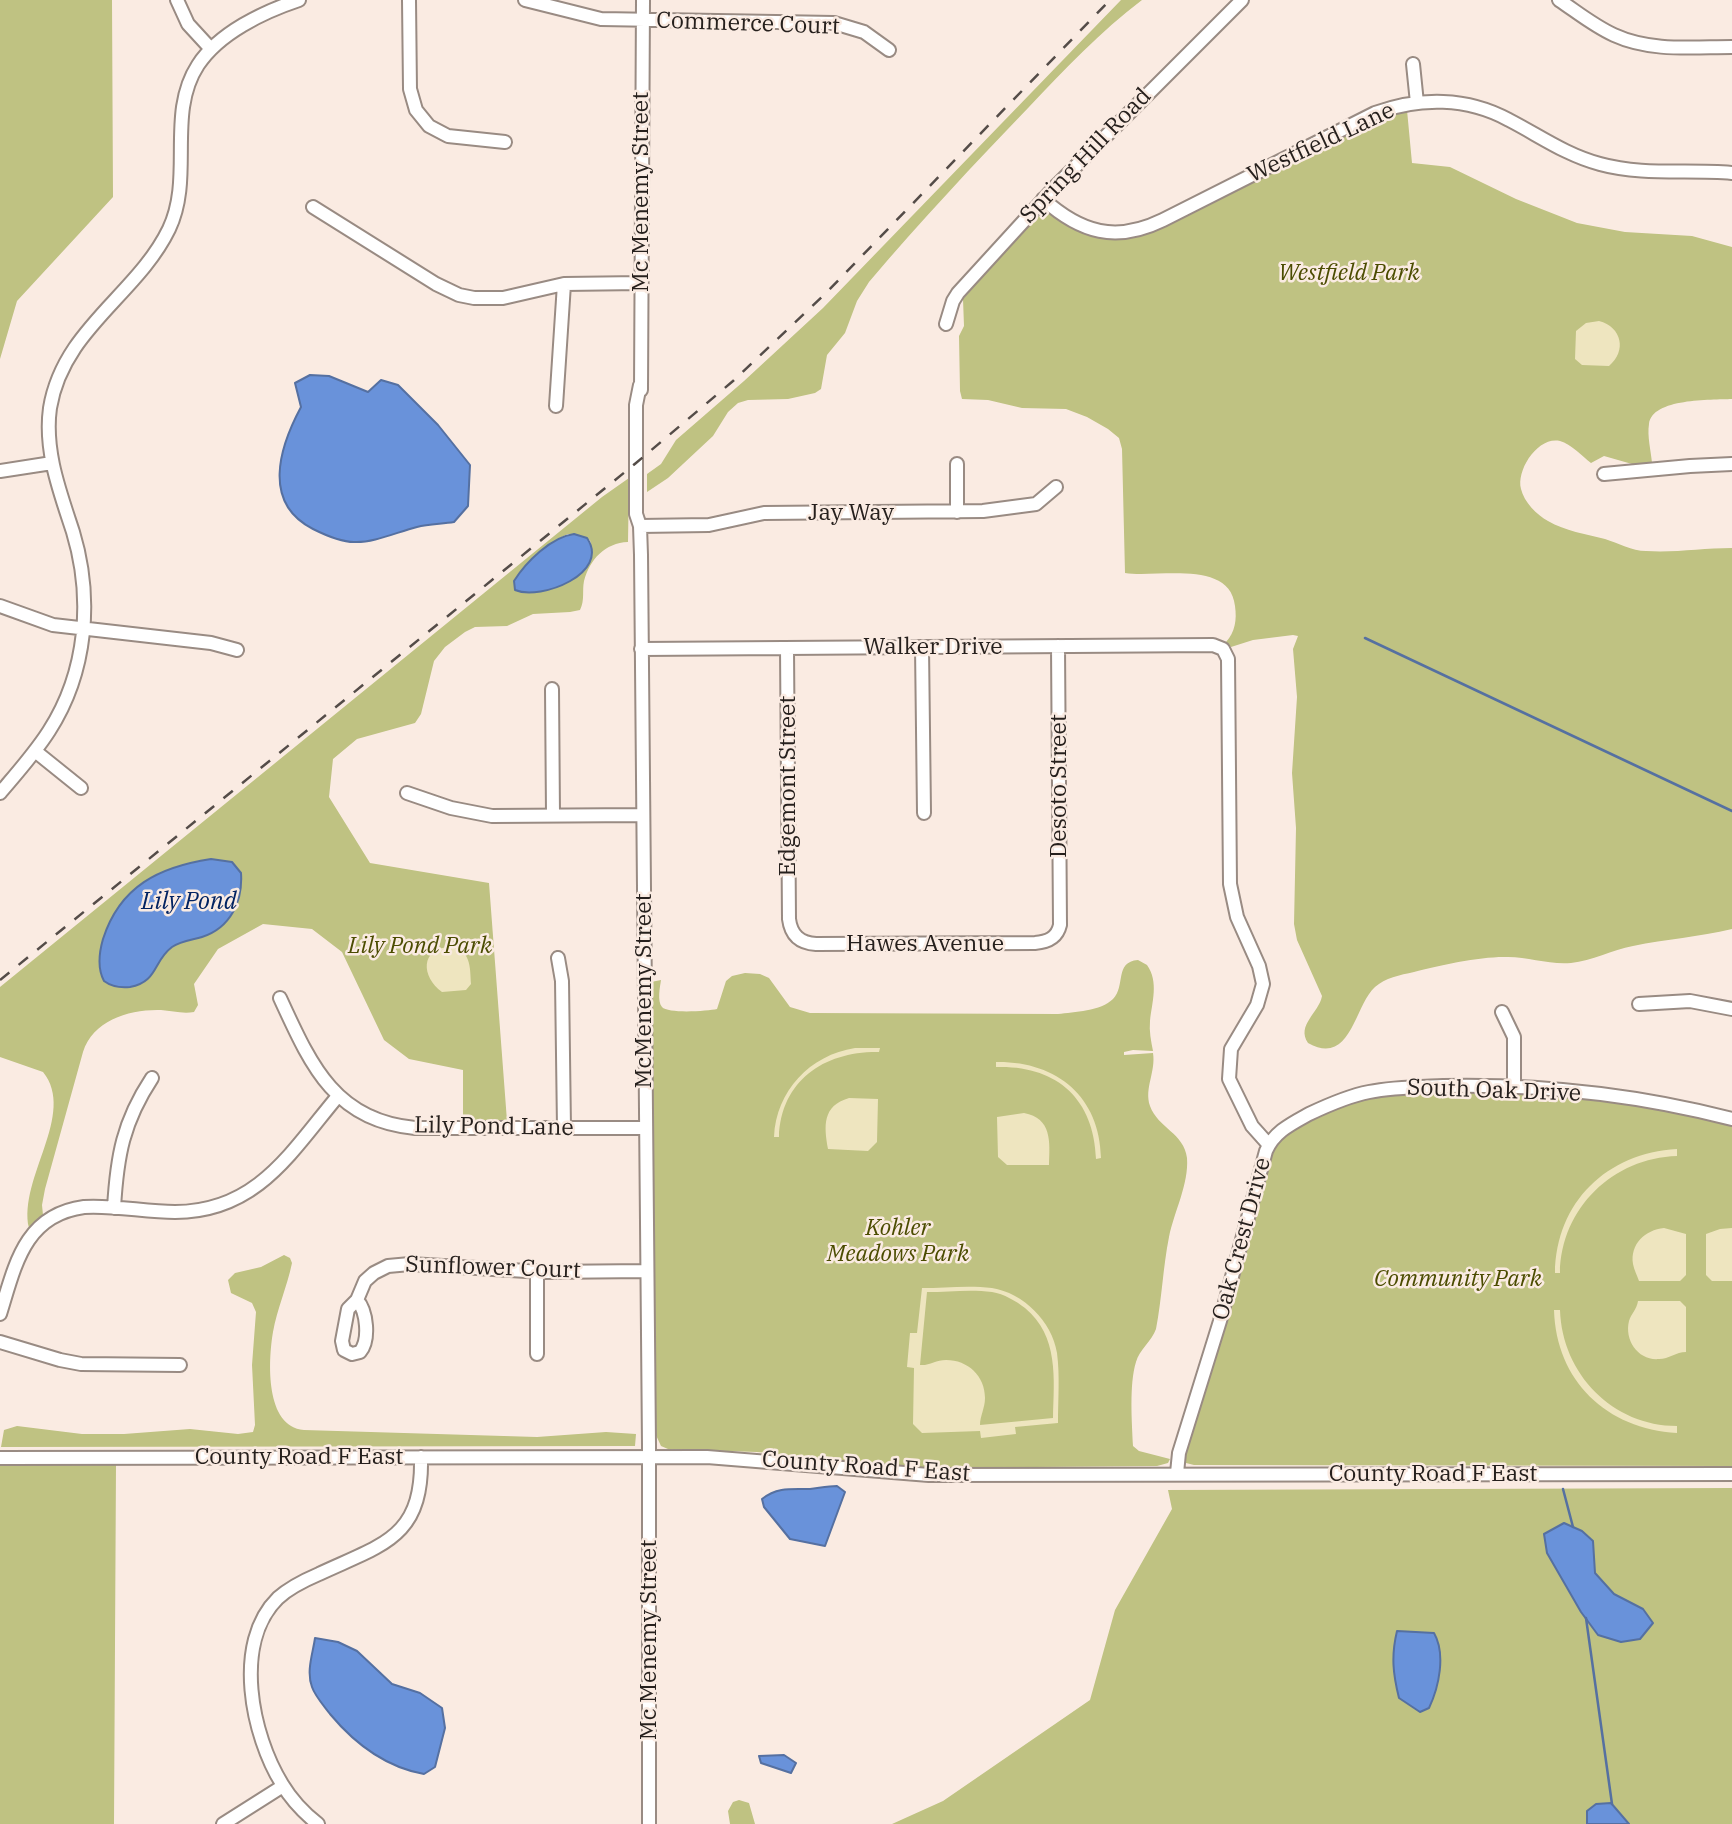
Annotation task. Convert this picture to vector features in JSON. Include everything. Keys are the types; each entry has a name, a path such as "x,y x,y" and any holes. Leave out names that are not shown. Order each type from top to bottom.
{"street":[{"path":"177,0 188,24 211,49"},
{"path":"0,793 50,730 68,694 80,655 85,606 80,562 52,463 49,429 57,382 64,365 84,336 160,244 175,214 181,180 183,105 192,77 211,49 233,33 268,13 299,0"},
{"path":"409,0 410,89 416,110 429,126 448,136 505,142"},
{"name":"Commerce Court","path":"525,0 583,16 642,20 834,23 864,32 889,50"},
{"name":"Mc Menemy Street","path":"640,385 643,0"},
{"name":"Spring Hill Road","path":"946,324 958,293 1043,199 1242,0"},
{"path":"1559,0 1609,32 1640,44 1664,47 1732,47"},
{"path":"1413,64 1417,103"},
{"name":"Westfield Lane","path":"1043,199 1068,219 1087,228 1108,233 1138,230 1359,121 1386,110 1417,103 1449,102 1485,109 1510,120 1564,152 1615,168 1648,172 1732,173"},
{"path":"313,207 436,284 459,295 503,298 564,284 641,283"},
{"path":"556,407 564,284"},
{"name":"McMenemy Street","path":"640,385 644,405 644,515 640,526 648,1456"},
{"path":"0,471 52,463"},
{"path":"957,464 957,512"},
{"path":"1604,474 1732,464"},
{"name":"Jay Way","path":"640,526 712,525 764,513 990,511 1034,504 1043,500 1056,487"},
{"path":"0,606 53,625 211,643 237,650"},
{"name":"Walker Drive","path":"641,649 1213,645 1224,650"},
{"name":"Desoto Street","path":"1058,646 1060,925"},
{"path":"922,647 924,813"},
{"name":"Edgemont Street","path":"787,648 790,924"},
{"name":"Oak Crest Drive","path":"1177,1473 1178,1453 1201,1387 1269,1145 1252,1126 1233,1091 1228,1072 1231,1049 1257,1005 1263,984 1259,966 1236,914 1230,884 1228,659 1224,650"},
{"path":"552,689 553,816"},
{"path":"35,751 81,788"},
{"path":"407,793 475,814 643,815"},
{"name":"Hawes Avenue","path":"790,924 798,939 816,944 1041,943 1055,937 1060,925"},
{"path":"558,958 562,979 564,1128"},
{"name":"Lily Pond Lane","path":"280,998 309,1060 321,1078 338,1096 378,1120 408,1127 646,1128"},
{"path":"1639,1004 1690,1001 1732,1009"},
{"path":"1502,1012 1514,1035 1514,1087"},
{"path":"114,1208 123,1135 135,1105 152,1078"},
{"name":"South Oak Drive","path":"1269,1145 1280,1132 1294,1122 1332,1103 1365,1092 1415,1087 1514,1087 1594,1095 1681,1107 1732,1119"},
{"path":"0,1314 19,1255 38,1228 55,1216 74,1209 190,1211 211,1208 238,1198 274,1173 338,1096"},
{"name":"Sunflower Court","path":"357,1300 368,1278 380,1269 392,1265 537,1271 647,1271"},
{"path":"537,1271 537,1354"},
{"path":"0,1342 77,1364 180,1365"},
{"name":"Mc Menemy Street","path":"648,1456 649,1824"},
{"name":"County Road F East","path":"0,1458 648,1456 764,1460 908,1474 1732,1474"},
{"path":"318,1824 283,1786 267,1754 255,1711 252,1667 258,1628 270,1607 289,1589 377,1547 397,1534 412,1515 417,1503 421,1457"},
{"path":"223,1824 283,1786"}],"green space":[{"path":"0,0 112,0 113,197 17,301 0,359"},
{"path":"1121,0 1142,0 1097,38 1056,79 948,193 869,282 857,301 845,333 827,355 821,389 788,399 748,400 738,403 728,412 713,436 668,478 647,492 647,474 661,464 676,440 823,308"},
{"name":"Westfield Park","path":"1407,110 1412,163 1450,167 1516,199 1577,223 1625,232 1692,236 1732,247 1732,399 1697,400 1660,409 1649,424 1652,463 1632,464 1604,456 1591,463 1568,445 1552,441 1530,456 1520,481 1525,499 1535,512 1568,530 1641,551 1732,548 1732,929 1633,946 1571,963 1498,957 1398,976 1375,987 1343,1041 1334,1047 1322,1048 1308,1043 1305,1037 1306,1025 1322,996 1297,940 1294,924 1296,828 1292,773 1297,697 1293,649 1298,636 1253,640 1231,647 1226,642 1235,626 1235,606 1230,591 1220,582 1206,576 1190,574 1125,573 1122,449 1119,438 1087,417 1066,409 1022,408 988,400 962,399 959,336 964,326 963,299 1040,211 1046,211 1070,226 1092,235 1117,238 1145,234 1368,123"},
{"name":"Lily Pond Park","path":"629,478 628,542 612,545 594,559 584,581 580,610 533,614 507,626 475,627 465,632 445,647 434,661 421,714 415,723 357,739 333,759 329,797 370,863 489,883 507,1121 463,1121 463,1070 409,1059 384,1040 342,952 312,929 263,924 218,949 194,984 198,1005 194,1012 149,1010 125,1014 104,1024 88,1041 45,1189 43,1215 29,1228 31,1188 51,1127 54,1107 52,1089 43,1072 0,1057 0,987 602,497","holes":["568,534 590,540 591,554 588,565 570,581 532,591 520,592 514,586 528,564 561,537"]},
{"name":"Kohler Meadows Park","path":"1138,960 1147,965 1153,978 1150,1028 1153,1051 1133,1050 1124,1052 1124,1055 1153,1053 1148,1093 1150,1106 1159,1120 1181,1142 1187,1158 1184,1188 1169,1237 1156,1329 1138,1358 1132,1392 1133,1446 1139,1451 1170,1459 1168,1463 1157,1466 917,1468 757,1452 668,1449 661,1446 655,1433 651,982 661,980 659,998 662,1007 680,1011 717,1009 726,981 732,976 745,973 769,978 790,1007 810,1013 1058,1014 1087,1010 1108,1003 1117,994 1126,965"},
{"name":"Community Park","path":"1438,1091 1512,1093 1586,1100 1732,1124 1732,1466 1186,1463 1183,1457 1274,1147 1307,1121 1335,1107 1364,1098"},
{"path":"284,1255 290,1258 292,1263 273,1332 270,1375 276,1405 282,1418 291,1426 304,1430 537,1437 606,1432 636,1434 635,1446 1,1447 4,1430 17,1426 82,1434 190,1429 238,1434 253,1432 255,1425 252,1365 256,1312 252,1303 231,1293 228,1280 235,1273 261,1267"},
{"path":"0,1464 116,1464 114,1824 0,1824"},
{"path":"1732,1488 1732,1824 892,1824 943,1801 1090,1700 1115,1610 1172,1509 1168,1490"},
{"path":"739,1800 749,1803 755,1824 730,1824 728,1811 733,1802"}],"sand":[{"path":"1599,321 1613,328 1617,334 1620,347 1618,353 1609,366 1582,365 1575,359 1576,331 1586,323"},
{"path":"450,947 462,952 468,960 471,984 466,990 442,992 430,979 427,971 427,964 433,952"},
{"path":"855,1048 880,1048 879,1052 859,1053 824,1063 810,1073 797,1085 788,1100 779,1137 774,1137 781,1105 798,1078 824,1058"},
{"path":"996,1062 1018,1063 1038,1068 1071,1086 1093,1117 1099,1136 1101,1158 1096,1159 1094,1137 1088,1119 1068,1089 1037,1072 996,1067"},
{"path":"849,1098 878,1099 877,1142 868,1151 828,1149 826,1125 829,1112"},
{"path":"1024,1113 1040,1120 1047,1132 1049,1165 1007,1165 998,1157 997,1117"},
{"path":"1677,1149 1677,1156 1632,1166 1595,1191 1570,1228 1563,1249 1560,1273 1555,1273 1558,1247 1565,1224 1590,1186 1608,1171 1629,1160"},
{"path":"1664,1228 1686,1234 1686,1275 1680,1281 1639,1281 1633,1264 1636,1244 1645,1235"},
{"path":"1732,1228 1732,1281 1712,1281 1706,1275 1706,1234"},
{"path":"922,1288 992,1288 1025,1302 1042,1320 1054,1341 1058,1370 1058,1423 1015,1427 1016,1434 981,1438 980,1431 922,1433 913,1424 914,1368 907,1367 910,1333 917,1333","holes":["927,1292 996,1293 1025,1308 1036,1319 1049,1345 1054,1373 1053,1418 980,1425 985,1402 984,1390 974,1371 954,1361 942,1360 920,1365"]},
{"path":"1638,1301 1680,1301 1686,1307 1686,1352 1663,1359 1652,1359 1639,1353 1631,1342 1628,1328"},
{"path":"1554,1310 1560,1310 1570,1355 1595,1392 1632,1417 1654,1424 1677,1426 1677,1433 1629,1422 1590,1397 1575,1379 1564,1359 1557,1336"}],"water":[{"path":"310,375 329,376 368,392 381,380 398,385 438,425 470,465 468,506 454,522 422,526 377,539 354,542 328,536 297,518 287,505 281,490 280,474 286,440 301,407 295,383"},
{"path":"574,534 587,538 592,551 590,562 582,573 556,588 527,592 515,590 514,581 532,559 548,545"},
{"name":"Lily Pond","path":"211,859 232,862 241,873 240,894 227,920 212,933 172,947 146,981 130,987 119,987 104,981 100,950 110,921 120,905 144,882 158,874 175,867"},
{"path":"837,1486 845,1492 825,1546 790,1539 764,1507 762,1499 773,1492 784,1490"},
{"path":"1564,1523 1582,1531 1593,1541 1595,1573 1614,1594 1643,1609 1653,1623 1640,1639 1621,1642 1598,1635 1581,1612 1547,1553 1544,1534"},
{"path":"1397,1631 1434,1633 1438,1641 1440,1660 1436,1690 1429,1708 1420,1712 1399,1698 1394,1665"},
{"path":"315,1638 338,1642 357,1651 392,1684 420,1693 442,1708 445,1728 435,1767 424,1774 396,1766 372,1753 340,1725 315,1694 310,1681"},
{"path":"784,1755 796,1763 791,1773 761,1763 759,1756"},
{"path":"1611,1803 1629,1824 1587,1824 1587,1811 1596,1804"}],"waterway":[{"path":"1365,638 1732,811"},
{"path":"1563,1489 1573,1527"},
{"path":"1586,1618 1612,1804"}],"railway":[{"path":"0,980 636,463 733,381 826,293 1110,0"}]}
